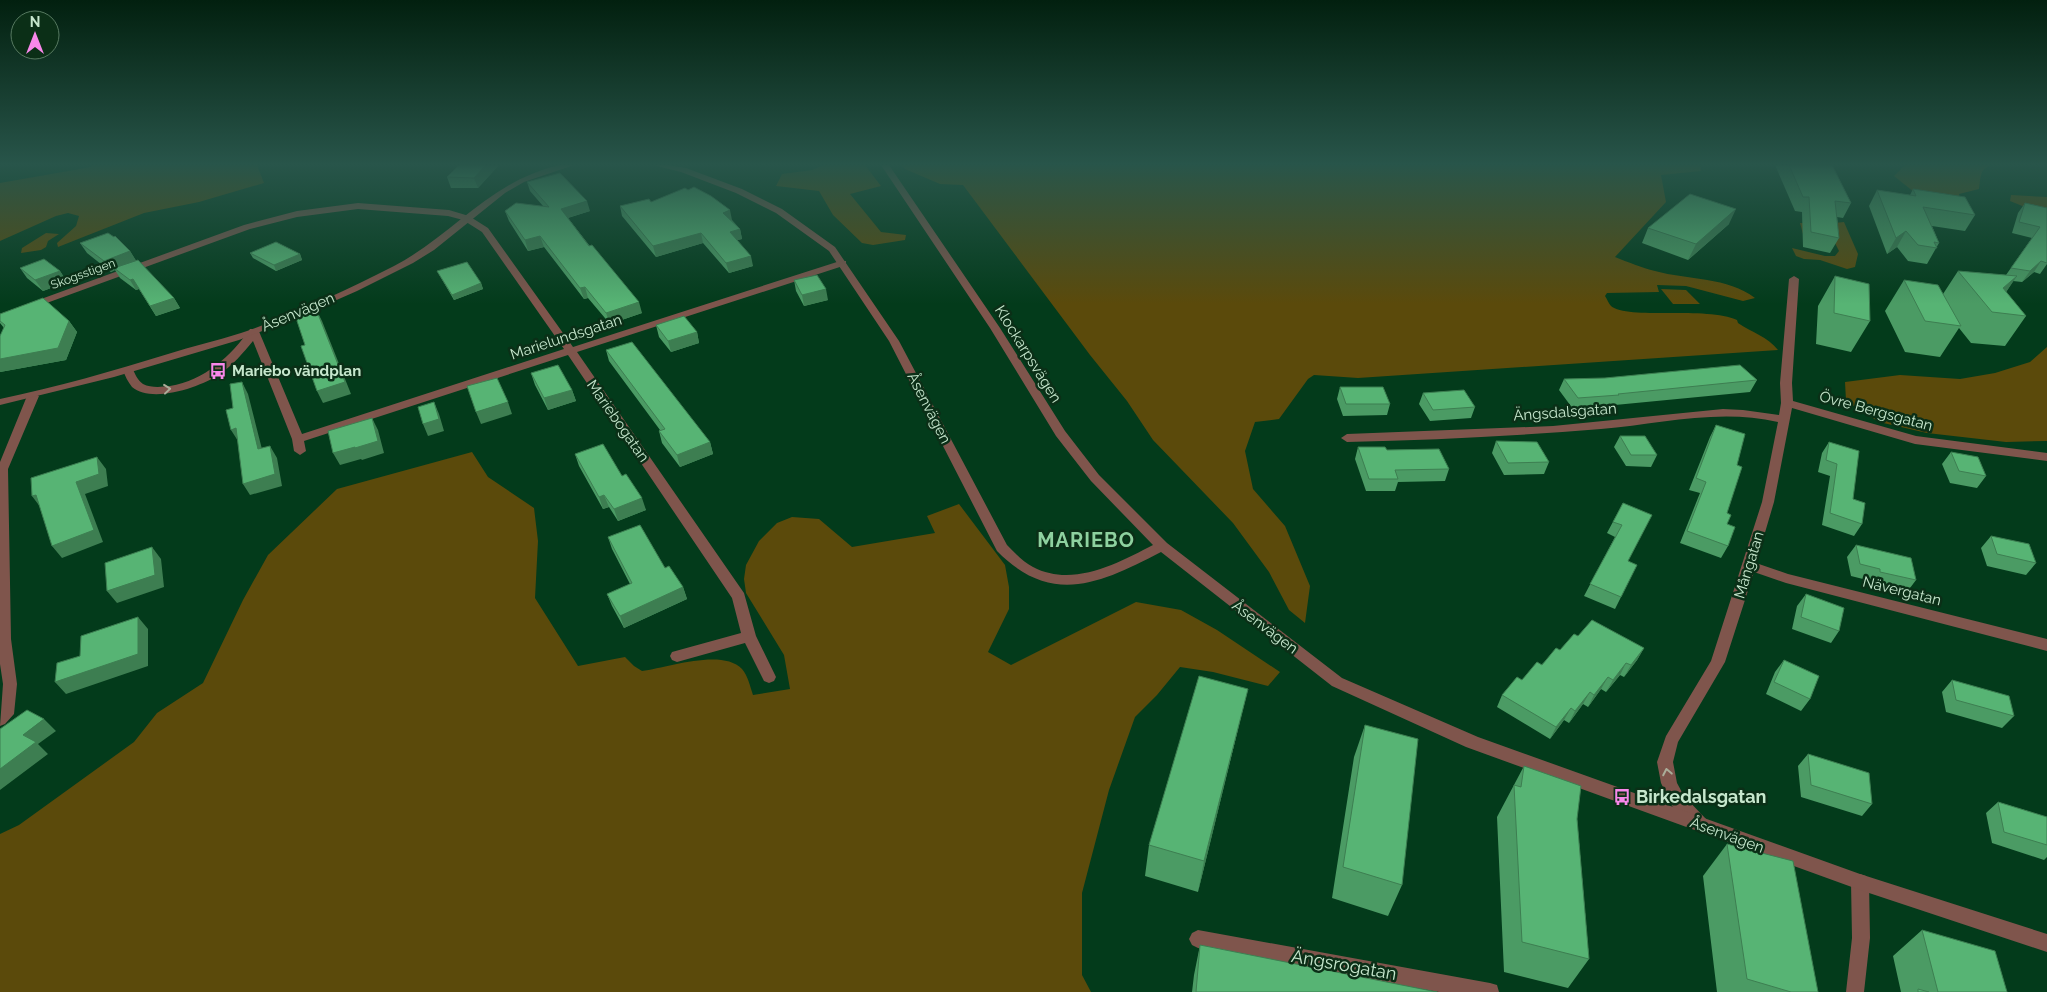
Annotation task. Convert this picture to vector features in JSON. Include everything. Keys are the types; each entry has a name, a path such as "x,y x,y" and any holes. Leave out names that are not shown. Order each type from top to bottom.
{"street":[{"name":"Skogsstigen","path":"0,317 247,227 297,214 318,211"},
{"name":"Skogsstigen","path":"418,211 449,214 466,218"},
{"name":"Åsenvägen","path":"0,402 33,396 128,370 254,331 363,284 412,260 475,211"},
{"name":"Åsenvägen","path":"778,211 832,250 843,263 894,341 1002,548 1020,566 1032,573 1050,579 1084,578 1120,566 1162,546 1337,682 1472,742 1860,882 2047,943"},
{"name":"Klockarpsvägen","path":"916,211 995,328 1060,433 1095,478 1162,546"},
{"name":"Mariebogatan","path":"466,218 485,230 525,284 739,597 749,636 769,677"},
{"name":"Marielundsgatan","path":"298,439 843,263"},
{"name":"Mångatan","path":"1702,826 1678,801 1669,782 1665,762 1671,741 1718,662 1750,566 1768,502 1787,402 1786,383 1794,279"},
{"path":"128,370 135,383 140,387 149,390 177,388 193,383 218,371 244,345 254,331"},
{"path":"254,331 298,439 300,451"},
{"path":"0,720 6,714 10,684 4,639 1,588 1,469 8,458 33,396"},
{"name":"Övre Bergsgatan","path":"1787,402 1915,440 2047,456"},
{"name":"Ängsdalsgatan","path":"1347,438 1424,437 1600,425 1742,412 1765,414 1783,420"},
{"name":"Nävergatan","path":"1750,566 1786,578 2047,645"},
{"path":"677,656 749,636"},
{"path":"1855,992 1861,938 1860,882"},
{"name":"Ängsrogatan","path":"1198,939 1490,992"}],"shaded area":[{"path":"0,211 153,211 58,247 57,243 76,226 79,216 68,213 56,216 0,241"},
{"path":"831,211 864,211 881,232 906,235 905,240 873,245 862,243"},
{"path":"983,211 1657,211 1615,257 1655,271 1733,286 1755,298 1743,301 1686,286 1657,285 1659,292 1607,293 1605,296 1611,306 1633,312 1724,316 1737,320 1738,323 1764,338 1778,350 1358,378 1314,375 1308,379 1279,419 1255,422 1245,451 1253,489 1285,526 1310,586 1305,623 1289,610 1269,572 1233,523 1153,440 1127,401 1090,355"},
{"path":"2035,211 2047,211 2047,216"},
{"path":"1844,222 1858,254 1855,267 1847,269 1820,260 1804,259 1796,256 1792,248 1825,256 1835,256 1839,251 1835,243 1803,234 1800,223 1824,224"},
{"path":"46,233 59,234 48,241 46,247 41,250 21,253 22,248"},
{"path":"1661,289 1686,290 1700,304 1673,304"},
{"path":"2047,347 2047,441 2006,442 1927,433 1879,422 1846,401 1845,382 1900,375 1960,379 1995,373 2030,362"},
{"path":"472,452 488,477 534,508 538,541 535,598 578,666 625,657 642,671 694,661 721,660 733,663 742,669 753,695 790,689 784,655 746,593 744,579 746,565 759,541 777,523 792,517 819,519 852,547 935,533 927,516 959,504 1005,565 1009,587 1009,609 988,652 1011,665 1136,602 1181,610 1217,630 1280,672 1268,686 1213,672 1180,667 1157,695 1135,717 1109,790 1082,893 1082,975 1091,992 0,992 0,834 19,825 134,742 157,713 203,683 243,600 268,555 337,489"}],"building":[{"path":"505,211 563,211 589,246 592,245 639,302 606,313 585,287 580,288 540,236 525,240"},
{"path":"624,211 727,211 723,213 740,229 730,232 751,256 726,263 701,233 653,246"},
{"path":"1669,211 1733,211 1696,244 1648,228"},
{"path":"1810,211 1836,211 1839,238 1811,232"},
{"path":"1885,211 1925,211 1939,243 1934,242 1937,248 1918,245 1906,231 1896,238"},
{"path":"1951,211 1973,211 1975,215"},
{"path":"2022,211 2047,211 2047,263 2041,261 2030,271 2011,268 2040,227 2019,222"},
{"path":"108,233 115,236 130,251 104,261 80,243"},
{"path":"276,242 300,254 274,265 250,253"},
{"path":"44,259 60,271 35,280 20,268"},
{"path":"138,260 174,298 150,306 133,279 130,280 114,268"},
{"path":"467,262 481,283 452,295 437,271"},
{"path":"1958,271 2017,276 2003,288 2026,316 1992,312"},
{"path":"817,275 826,289 802,295 794,280"},
{"path":"1835,276 1869,284 1870,321 1834,313"},
{"path":"1904,280 1938,285 1961,326 1925,321"},
{"path":"43,298 69,321 58,348 0,359 0,336 5,325 0,321 0,314"},
{"path":"316,309 345,382 317,391 301,346 305,345 295,315"},
{"path":"684,316 697,332 668,341 656,325"},
{"path":"632,342 710,442 677,455 659,431 665,429 606,350"},
{"path":"558,365 572,390 544,398 531,373"},
{"path":"1740,365 1757,380 1578,398 1564,379 1605,378"},
{"path":"497,378 508,402 476,412 467,386"},
{"path":"242,382 258,449 270,446 275,474 243,484 236,428 231,430 226,410 233,408 230,384"},
{"path":"1340,387 1383,387 1390,404 1346,404"},
{"path":"1464,390 1475,407 1433,410 1423,393"},
{"path":"434,402 439,419 423,424 418,407"},
{"path":"372,418 378,441 333,453 328,431"},
{"path":"1716,425 1745,434 1737,465 1742,467 1727,513 1731,515 1727,524 1735,527 1728,546 1687,531 1706,482 1696,478"},
{"path":"1620,436 1645,436 1657,455 1631,455"},
{"path":"1496,441 1537,442 1549,462 1508,463"},
{"path":"1829,442 1859,451 1853,499 1865,503 1862,524 1830,513 1837,464 1826,460"},
{"path":"603,444 622,476 626,474 642,498 614,509 604,495 599,497 575,454"},
{"path":"1358,447 1385,447 1387,450 1439,449 1449,469 1395,470 1398,479 1369,479"},
{"path":"1951,452 1978,457 1986,476 1959,471"},
{"path":"97,457 99,474 76,482 94,530 52,546 36,495 32,496 31,478"},
{"path":"1623,503 1652,515 1628,561 1637,565 1621,597 1590,584 1622,525 1613,522"},
{"path":"640,525 665,568 669,566 683,587 620,616 607,594 632,583 608,537"},
{"path":"1991,536 2029,544 2036,563 1997,554"},
{"path":"1856,545 1911,558 1916,580 1880,572 1880,569 1860,564"},
{"path":"152,547 155,575 107,591 105,563"},
{"path":"1806,594 1844,608 1839,631 1801,617"},
{"path":"138,617 138,654 55,682 57,663 80,656 81,636"},
{"path":"1592,620 1644,648 1631,665 1626,663 1613,680 1608,677 1594,695 1590,692 1575,711 1571,708 1556,727 1502,695 1517,677 1522,680 1537,662 1542,665 1556,648 1560,650 1574,634 1578,636"},
{"path":"1784,660 1819,676 1810,699 1774,682"},
{"path":"1199,676 1248,689 1204,861 1149,845"},
{"path":"1952,680 2009,696 2014,716 1956,700"},
{"path":"27,710 44,719 23,735 36,742 0,769 0,729"},
{"path":"1365,725 1418,739 1402,885 1343,867"},
{"path":"1808,754 1869,773 1872,804 1811,785"},
{"path":"1524,766 1581,786 1577,819 1589,959 1522,942 1514,785 1521,787"},
{"path":"1998,802 2047,817 2047,845 2004,832"},
{"path":"1727,844 1793,861 1818,992 1791,992 1747,979"},
{"path":"1922,930 1995,951 2007,992 1938,992"},
{"path":"1200,945 1437,992 1196,992"},
{"path":"1918,989 1929,992 1918,992"}],"place":[{"name":"Mariebo vändplan","path":"218,371"},
{"name":"Birkedalsgatan","path":"1622,797"}],"district":[{"name":"MARIEBO","path":"1086,540"}]}
